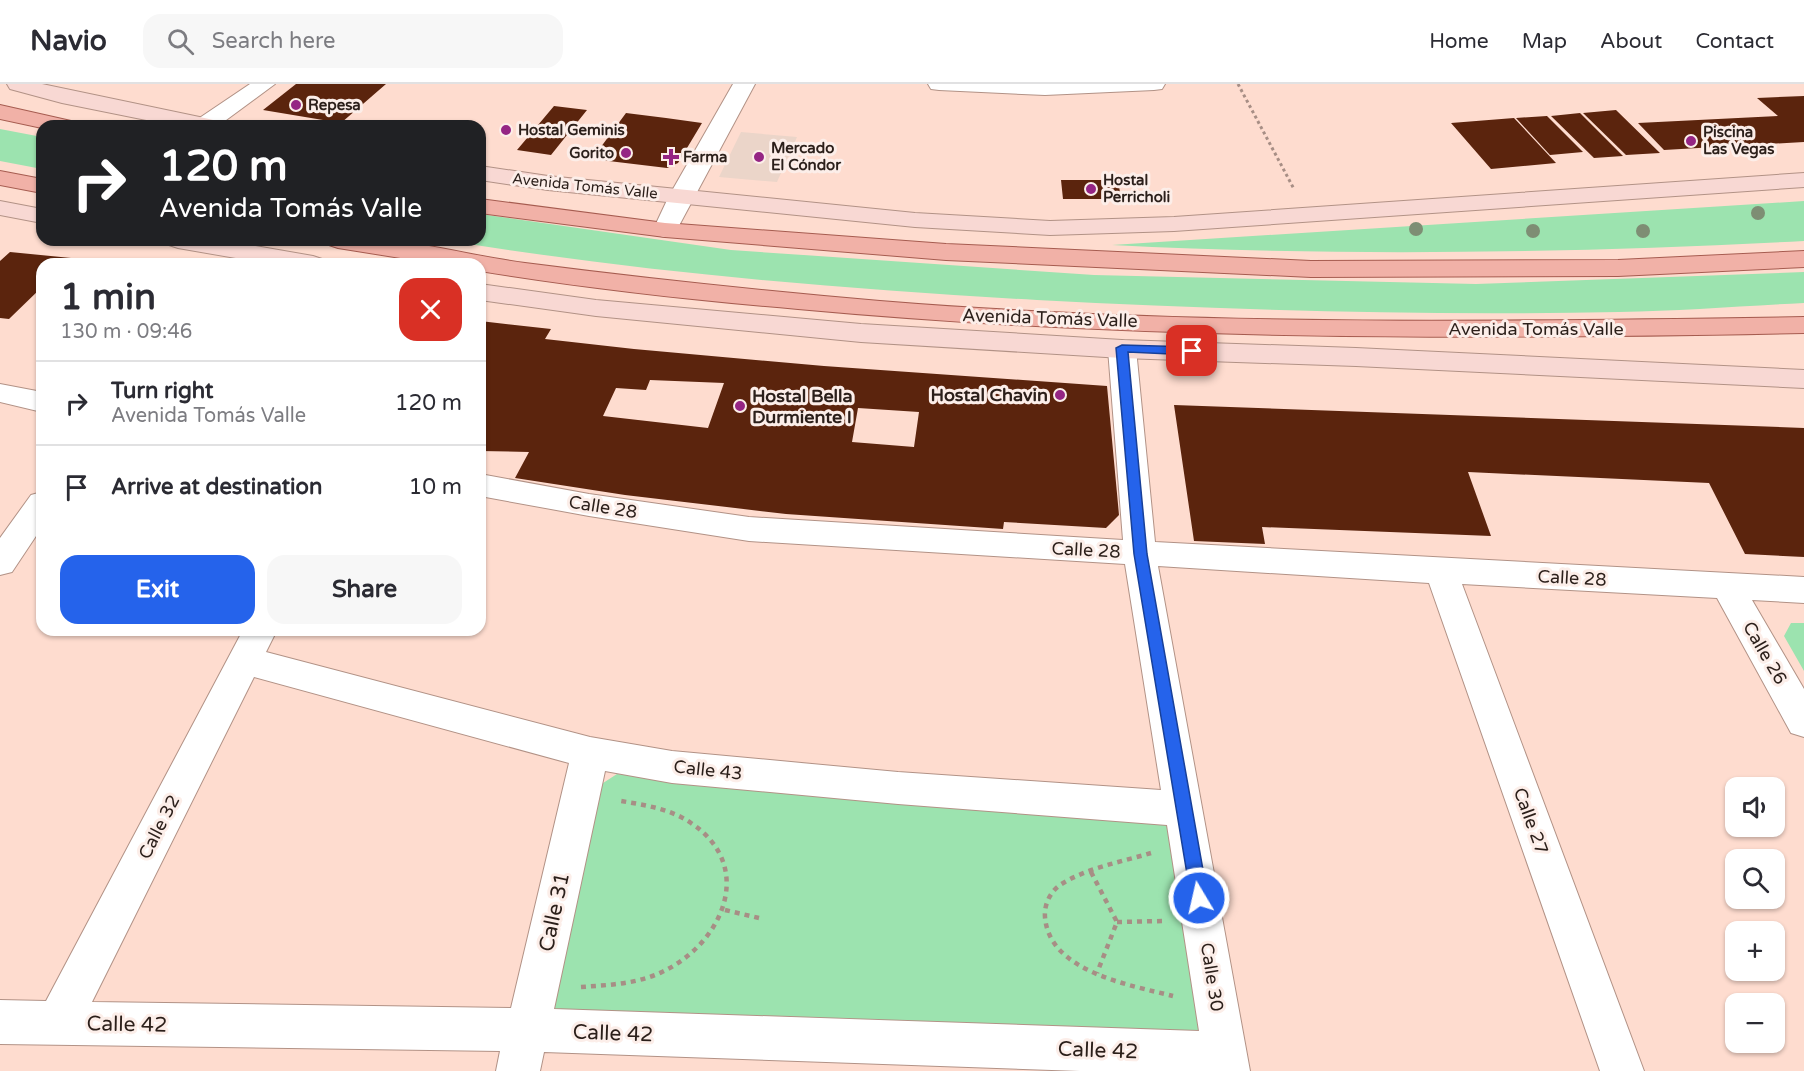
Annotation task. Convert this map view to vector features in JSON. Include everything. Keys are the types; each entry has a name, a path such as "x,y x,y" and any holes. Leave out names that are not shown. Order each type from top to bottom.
{"main road":[{"path":"0,112 36,120"},
{"path":"0,178 36,185"},
{"name":"Avenida Tomás Valle","path":"486,207 665,230 946,252 1311,269 1618,268 1804,259"},
{"name":"Avenida Tomás Valle","path":"370,246 435,258"},
{"name":"Avenida Tomás Valle","path":"486,265 685,291 988,317 1338,328 1592,330 1804,325"}],"street":[{"path":"18,84 62,96 177,120"},
{"path":"214,120 264,84"},
{"path":"665,230 681,196 744,84"},
{"path":"939,84 1045,89 1154,84"},
{"name":"Avenida Tomás Valle","path":"486,174 548,183 915,220 1050,228 1174,224 1804,180"},
{"path":"0,208 36,215"},
{"path":"212,246 279,258"},
{"name":"Avenida Tomás Valle","path":"486,293 596,308 861,333 1122,348 1804,379"},
{"name":"Calle 30","path":"1122,348 1140,554 1227,1062"},
{"path":"0,393 36,401"},
{"name":"Calle 28","path":"486,486 589,505 749,529 1140,554 1804,590"},
{"path":"0,563 36,512"},
{"name":"Calle 27","path":"1441,571 1622,1071"},
{"name":"Calle 26","path":"1726,585 1804,722"},
{"name":"Calle 43","path":"252,645 590,753 672,767 898,788 1184,809"},
{"name":"Calle 32","path":"58,1023 252,645"},
{"name":"Calle 31","path":"518,1071 590,753"},
{"name":"Calle 42","path":"0,1022 528,1030 1227,1062"}],"path":[{"path":"1238,84 1292,185"},
{"path":"580,987 625,984 664,971 692,954 711,934 725,910 728,886 725,867 715,847 698,827 666,811 621,801"},
{"path":"1160,850 1074,878 1052,891 1044,911 1045,925 1050,941 1067,960 1097,973 1180,998"},
{"path":"1091,872 1117,922 1097,973"},
{"path":"725,910 759,918"},
{"path":"1117,922 1169,921"}],"shaded area":[{"name":"Mercado El Cóndor","path":"741,132 797,137 777,182 719,177"}],"green space":[{"path":"0,129 36,136 36,168 0,161"},
{"path":"1804,201 1804,241 1458,252 1285,251 1112,245"},
{"path":"486,215 731,250 1094,275 1476,284 1804,272 1804,303 1688,310 1546,313 1401,313 1182,307 962,296 814,285 665,270 484,246"},
{"path":"1791,623 1804,623 1804,671 1784,636"},
{"path":"617,774 1175,825 1210,1037 548,1021 600,785"}],"building":[{"path":"296,84 386,84 344,120 323,120 263,110"},
{"path":"1804,96 1804,142 1664,150 1638,123 1778,116 1757,98"},
{"path":"554,106 587,110 551,155 517,150"},
{"path":"1616,110 1660,153 1626,155 1583,113"},
{"path":"626,113 702,123 678,163 667,168 592,159"},
{"path":"1580,113 1623,156 1594,158 1551,116"},
{"path":"1547,116 1583,152 1550,155 1516,118"},
{"path":"1514,118 1556,163 1491,169 1451,123"},
{"name":"Hostal Perricholi","path":"1061,180 1118,180 1121,199 1063,199"},
{"path":"10,252 71,258 36,258 36,293 9,319 0,318 0,261"},
{"path":"486,322 551,329 545,339 634,349 824,366 1107,386 1119,515 1106,528 1004,522 1003,529 786,514 625,495 515,478 529,452 486,451","holes":["650,380 724,383 708,428 603,416 616,388 646,390","858,408 919,412 914,447 852,442"]},
{"path":"1174,405 1804,428 1804,557 1745,554 1709,483 1468,472 1491,536 1262,527 1265,544 1194,541"}],"place":[{"name":"Repesa","path":"296,105"},
{"name":"Hostal Geminis","path":"506,130"},
{"name":"Piscina Las Vegas","path":"1691,141"},
{"name":"Gorito","path":"626,153"},
{"name":"Farma","path":"671,157"},
{"name":"Mercado El Cóndor","path":"759,157"},
{"name":"Hostal Perricholi","path":"1091,189"},
{"name":"Hostal Chavin","path":"1060,395"},
{"name":"Hostal Bella Durmiente I","path":"740,406"}],"route":[{"path":"1192,351 1122,348 1140,554 1199,898"}]}
